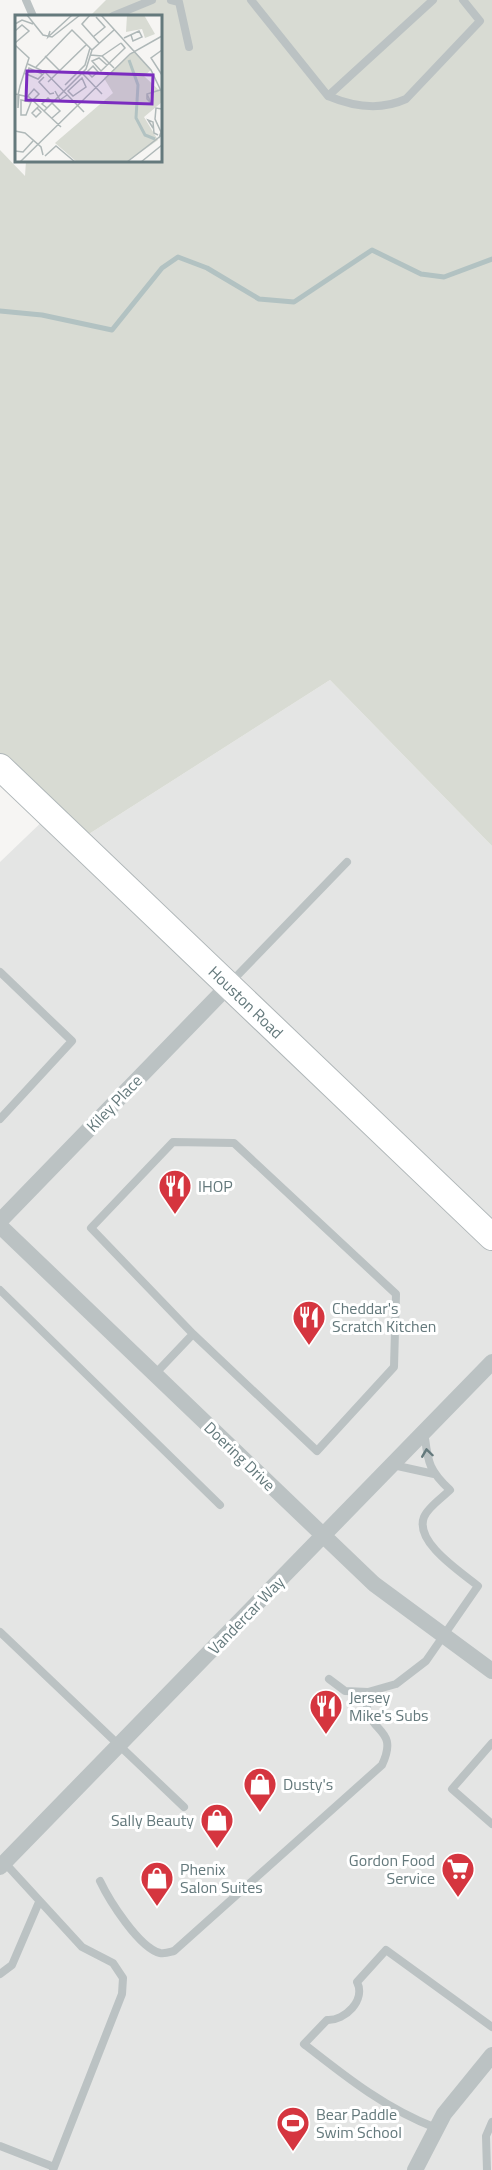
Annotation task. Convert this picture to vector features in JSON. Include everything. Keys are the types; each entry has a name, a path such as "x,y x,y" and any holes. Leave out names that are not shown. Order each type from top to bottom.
{"main road":[{"name":"Houston Road","path":"0,767 492,1237"}],"street":[{"name":"Kiley Place","path":"0,1221 229,985"},
{"name":"Doering Drive","path":"0,1226 395,1603 492,1671"},
{"name":"Vandercar Way","path":"2,1864 492,1362"},
{"path":"416,2170 444,2114 492,2055"}],"lane":[{"path":"26,0 33,15"},
{"path":"115,15 152,0"},
{"path":"171,0 179,2 189,47"},
{"path":"251,0 328,96 346,104 374,107 393,105 406,99 480,21 463,0"},
{"path":"328,96 433,0"},
{"path":"229,985 347,862"},
{"path":"0,972 72,1041 0,1119"},
{"path":"173,1142 234,1143 396,1294 394,1367 317,1452 194,1334 91,1228 173,1142"},
{"path":"0,1290 220,1505"},
{"path":"154,1374 194,1334"},
{"path":"329,1679 345,1691 368,1692 396,1684 426,1661 478,1586 427,1542 423,1529 424,1516 450,1490 434,1474 427,1458 424,1430"},
{"path":"391,1465 434,1474"},
{"path":"0,1632 117,1746 184,1807"},
{"path":"100,1881 109,1901 150,1948 162,1954 174,1951 382,1765 388,1752 388,1740 369,1718 365,1706 368,1692"},
{"path":"492,1743 452,1789 492,1824"},
{"path":"0,2146 54,2168 122,1994 123,1978 113,1963 82,1947 2,1864"},
{"path":"0,1974 12,1965 39,1902"},
{"path":"436,2128 408,2118 360,2087 304,2044 327,2020 337,2021 343,2017 360,1998 361,1990 357,1982 386,1950 492,2027"},
{"path":"487,2170 486,2136 492,2122"}],"shaded area":[{"path":"106,0 492,0 492,846 330,680 78,841 0,767 0,150 25,176 26,162 162,162 162,15 91,15"},
{"path":"330,680 492,846 492,2170 0,2170 0,862 50,814 78,841"}],"waterway":[{"path":"0,311 42,315 112,330 162,268 178,257 207,268 259,299 294,302 372,250 421,274 444,277 492,259"}],"place":[{"name":"IHOP","path":"175,1215"},
{"name":"Cheddar's Scratch Kitchen","path":"309,1346"},
{"name":"Jersey Mike's Subs","path":"326,1735"},
{"name":"Dusty's","path":"260,1813"},
{"name":"Sally Beauty","path":"217,1849"},
{"name":"Gordon Food Service","path":"458,1898"},
{"name":"Phenix Salon Suites","path":"157,1907"},
{"name":"Bear Paddle Swim School","path":"293,2152"}]}
